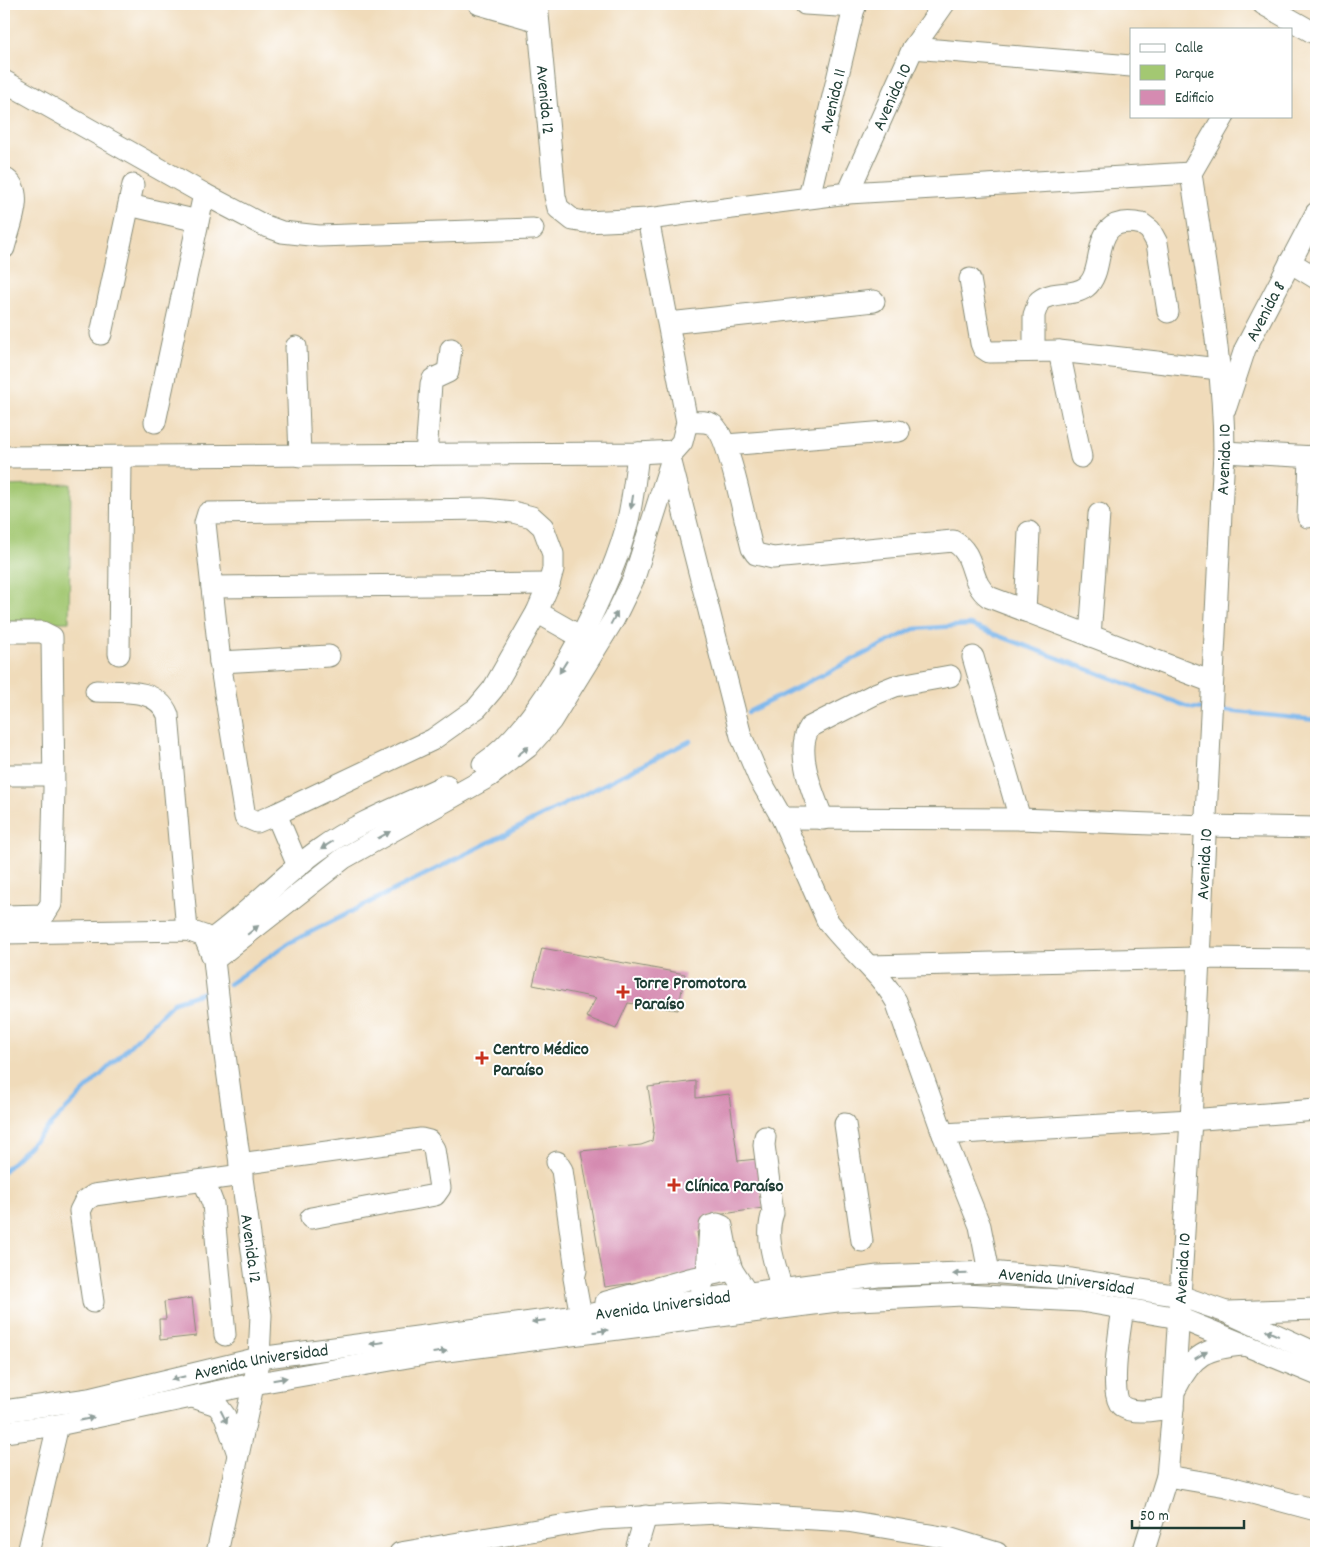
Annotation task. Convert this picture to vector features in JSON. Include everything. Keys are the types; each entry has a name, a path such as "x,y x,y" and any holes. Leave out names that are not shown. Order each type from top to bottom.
{"street":[{"path":"804,4 855,5"},
{"name":"Avenida 10","path":"848,193 913,48 944,4"},
{"path":"1263,4 1316,34"},
{"path":"486,5 537,12"},
{"name":"Avenida 11","path":"810,197 855,5"},
{"name":"Avenida 12","path":"537,12 555,196 558,208 573,220 585,222 648,219"},
{"path":"913,48 1130,66"},
{"path":"4,81 204,194 263,225 296,234 339,236 533,230"},
{"path":"211,951 344,858 490,776 528,747 551,721 614,619 634,578 672,456 682,442 687,422 648,219 848,193 1191,173 1223,118"},
{"name":"Avenida 10","path":"1143,1553 1167,1476 1173,1400 1191,1120 1197,958 1224,452 1224,414 1219,369 1191,173"},
{"path":"4,178 14,185 16,194 4,248"},
{"path":"155,422 204,194"},
{"path":"101,334 131,195 198,221"},
{"name":"Avenida 8","path":"1224,414 1245,349 1316,213"},
{"path":"1034,350 1034,315 1039,301 1054,294 1081,290 1090,284 1104,239 1108,231 1119,224 1142,224 1154,236 1168,312"},
{"path":"1290,262 1316,278"},
{"path":"970,278 981,344 985,351 1059,351 1219,369"},
{"path":"669,323 874,301"},
{"path":"1215,345 1245,349"},
{"path":"296,347 300,456"},
{"path":"426,455 431,384 433,379 448,372 451,349"},
{"path":"1059,351 1081,457"},
{"path":"687,422 713,424 718,429 726,446 752,548 756,554 773,558 952,541 966,550 982,592 1025,611 1212,682"},
{"path":"726,446 899,431"},
{"path":"1224,452 1313,456 1308,517"},
{"path":"4,457 121,458 638,454 672,456"},
{"path":"211,951 240,919 298,866 341,836 470,773 495,756 514,737 541,702 581,637 624,534 632,506 638,454"},
{"path":"672,456 741,736 759,778 782,818 827,920 843,941 886,984 896,1001 943,1134 980,1226 990,1272"},
{"path":"119,654 121,458"},
{"path":"484,509 513,512 532,517 543,527 553,554 553,568 549,584 537,612 493,689 477,708 455,726 432,740 257,822 245,817 220,662 212,586 205,524 205,517 212,512 484,509"},
{"path":"1090,636 1099,514"},
{"path":"1025,611 1029,532"},
{"path":"212,586 549,584"},
{"path":"537,612 581,637"},
{"path":"4,632 42,632 52,637 51,904 44,915 4,916"},
{"path":"220,662 329,656"},
{"path":"973,657 1020,819"},
{"path":"823,819 803,757 805,735 810,727 895,686 950,676"},
{"path":"96,691 143,694 157,699 164,705 168,715 188,930"},
{"path":"4,775 52,775"},
{"path":"276,814 298,866"},
{"path":"782,818 1020,819 1316,828"},
{"path":"4,933 188,930 204,936 211,951"},
{"name":"Avenida 12","path":"211,951 262,1315 259,1358 254,1384 216,1553"},
{"path":"870,966 1197,958 1316,959"},
{"path":"943,1134 1191,1120 1316,1110"},
{"path":"845,1124 862,1241"},
{"path":"765,1137 774,1213 769,1223 770,1234 782,1289"},
{"path":"93,1302 80,1211 85,1201 94,1195 204,1181 241,1170 421,1139 429,1141 434,1149 440,1188 435,1195 311,1218"},
{"path":"557,1162 562,1170 576,1270 574,1278 589,1315 610,1299 707,1274 732,1270"},
{"path":"204,1181 213,1204 225,1335"},
{"path":"698,1299 707,1274 708,1233 710,1226 717,1224 722,1226 732,1270 747,1292"},
{"name":"Avenida Universidad","path":"4,1411 89,1399 259,1358 878,1276 990,1272 1072,1279 1180,1296 1226,1312 1316,1353"},
{"name":"Avenida Universidad","path":"4,1432 58,1425 254,1384 431,1353 837,1301 963,1295 1081,1301 1179,1318 1316,1374"},
{"path":"1123,1308 1116,1362 1117,1401 1120,1407 1131,1411 1173,1400 1185,1370 1196,1358 1208,1351 1224,1346 1248,1345"},
{"path":"1226,1312 1316,1309"},
{"path":"193,1397 217,1404 225,1416 238,1454"},
{"path":"28,1553 58,1425"},
{"path":"1167,1476 1226,1486 1316,1510"},
{"path":"400,1553 422,1551 602,1519 718,1513 847,1521 948,1538 997,1553"},
{"path":"635,1553 646,1516"}],"green space":[{"path":"71,484 69,622 4,623 4,486"}],"building":[{"name":"Torre Promotora Paraíso","path":"542,948 685,974 678,1010 628,1003 616,1029 586,1017 596,998 533,985"},
{"name":"Clínica Paraíso","path":"696,1081 696,1098 729,1094 738,1161 757,1159 763,1208 704,1217 706,1231 697,1232 703,1273 605,1287 581,1151 641,1145 652,1141 654,1127 648,1087"},
{"path":"192,1298 196,1336 160,1340 159,1319 166,1319 164,1302"}],"waterway":[{"path":"748,712 914,629 970,625 1191,708 1206,709"},
{"path":"1216,710 1316,720"},
{"path":"229,984 289,943 690,741"},
{"path":"4,1171 174,1002 205,992"}],"place":[{"name":"Torre Promotora Paraíso","path":"623,992"},
{"name":"Centro Médico Paraíso","path":"482,1058"},
{"name":"Clínica Paraíso","path":"674,1185"}]}
